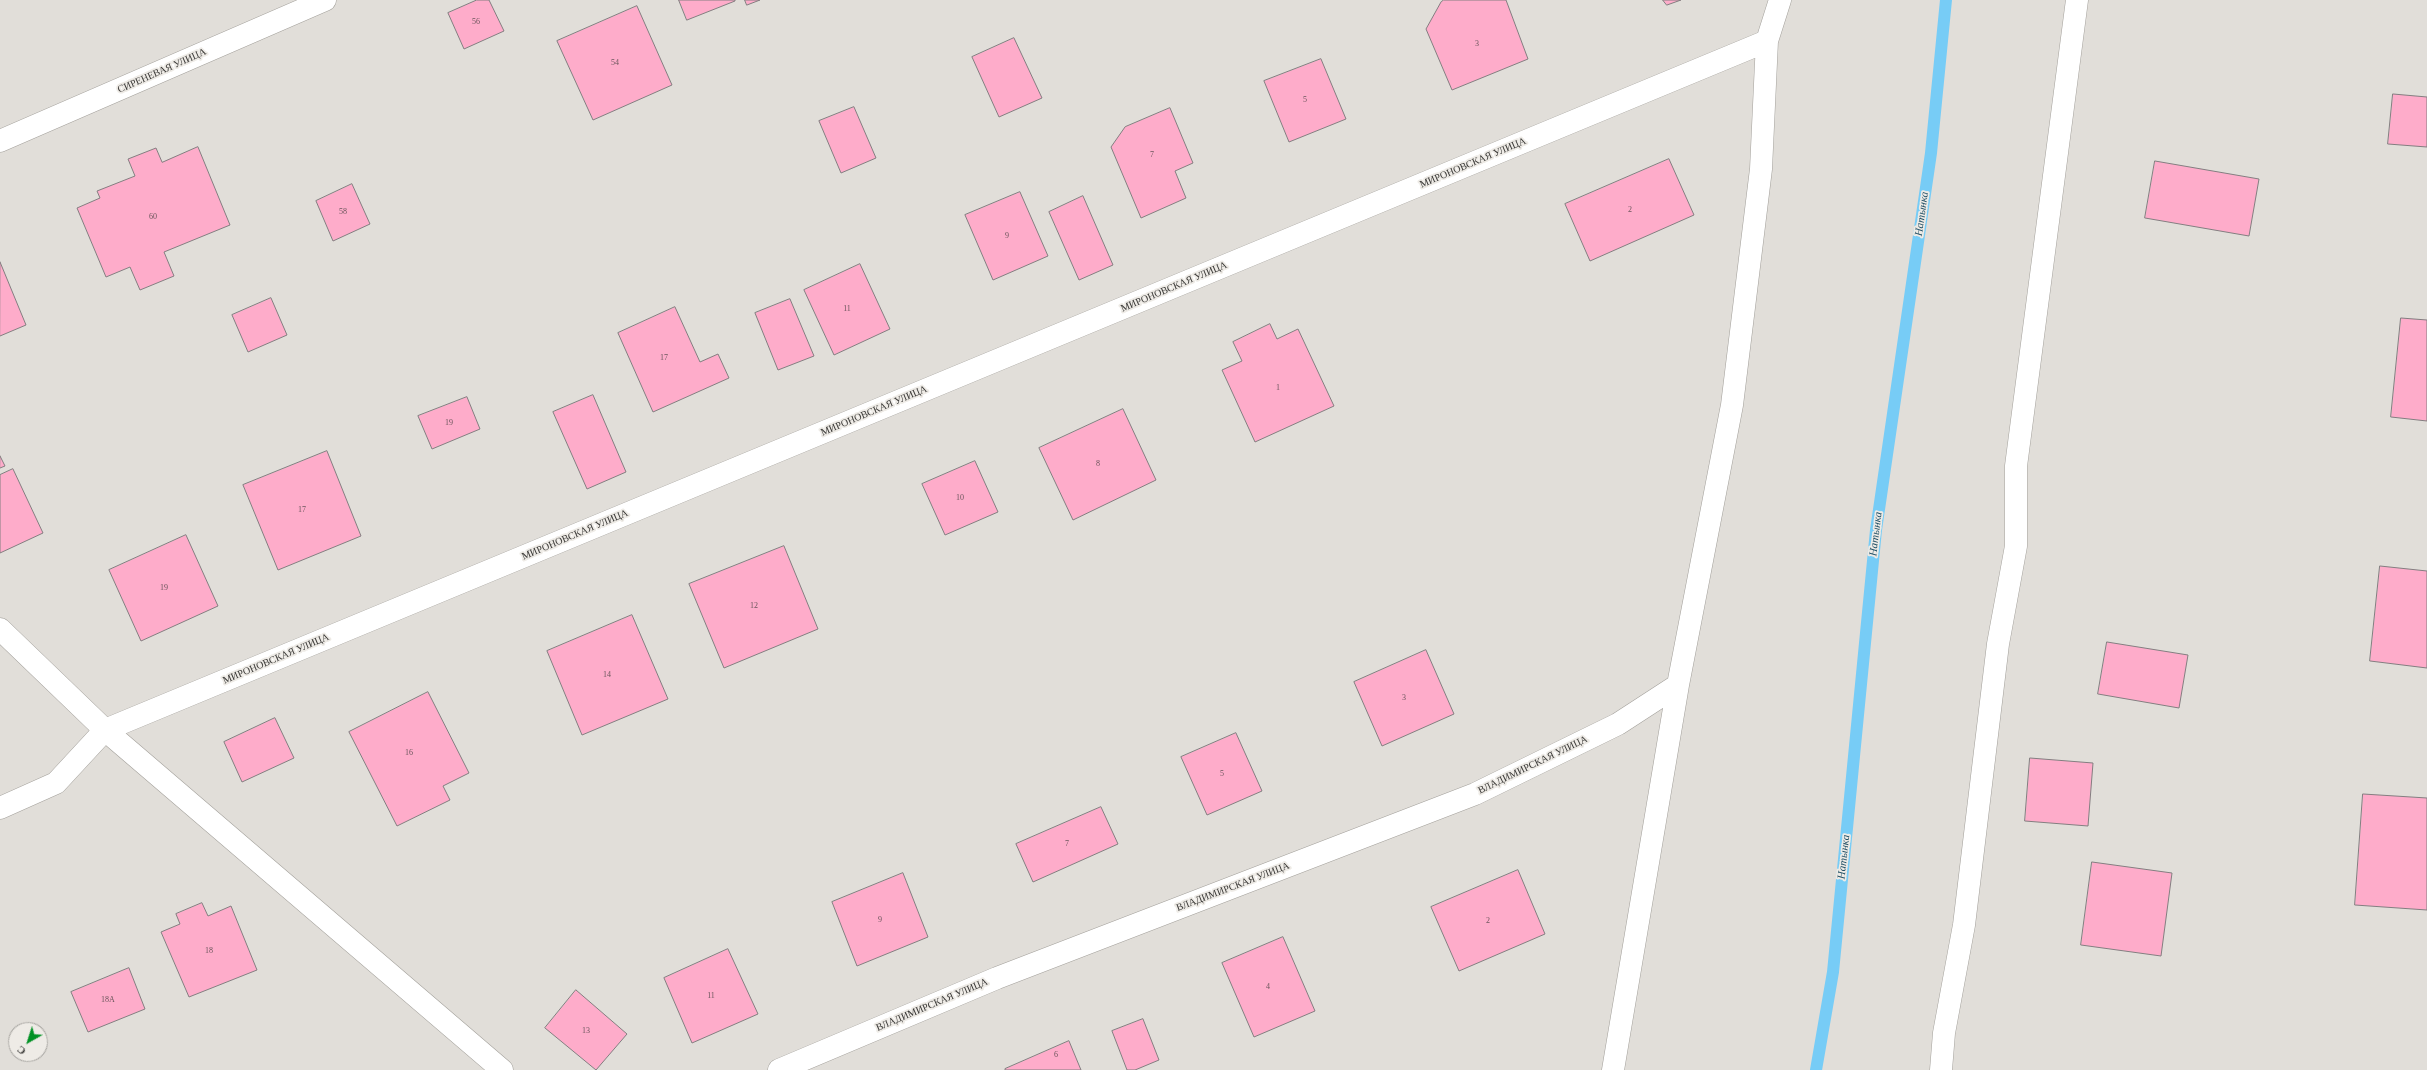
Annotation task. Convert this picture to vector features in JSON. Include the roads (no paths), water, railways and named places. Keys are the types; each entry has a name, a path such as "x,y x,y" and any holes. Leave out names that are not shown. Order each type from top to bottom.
{"street":[{"name":"СИРЕНЕВАЯ УЛИЦА","path":"0,141 325,0"},
{"path":"1613,1070 1678,685 1732,405 1761,169 1767,41 1780,0"},
{"path":"1941,1070 1944,1033 1964,925 1998,644 2016,546 2016,466 2077,0"},
{"name":"МИРОНОВСКАЯ УЛИЦА","path":"0,808 56,783 105,730 1767,41"},
{"path":"0,630 105,730 502,1070"},
{"name":"ВЛАДИМИРСКАЯ УЛИЦА","path":"779,1070 997,978 1475,794 1618,724 1678,685"}],"waterway":[{"name":"Натынка","path":"1816,1070 1833,972 1876,530 1931,153 1946,0"}]}
